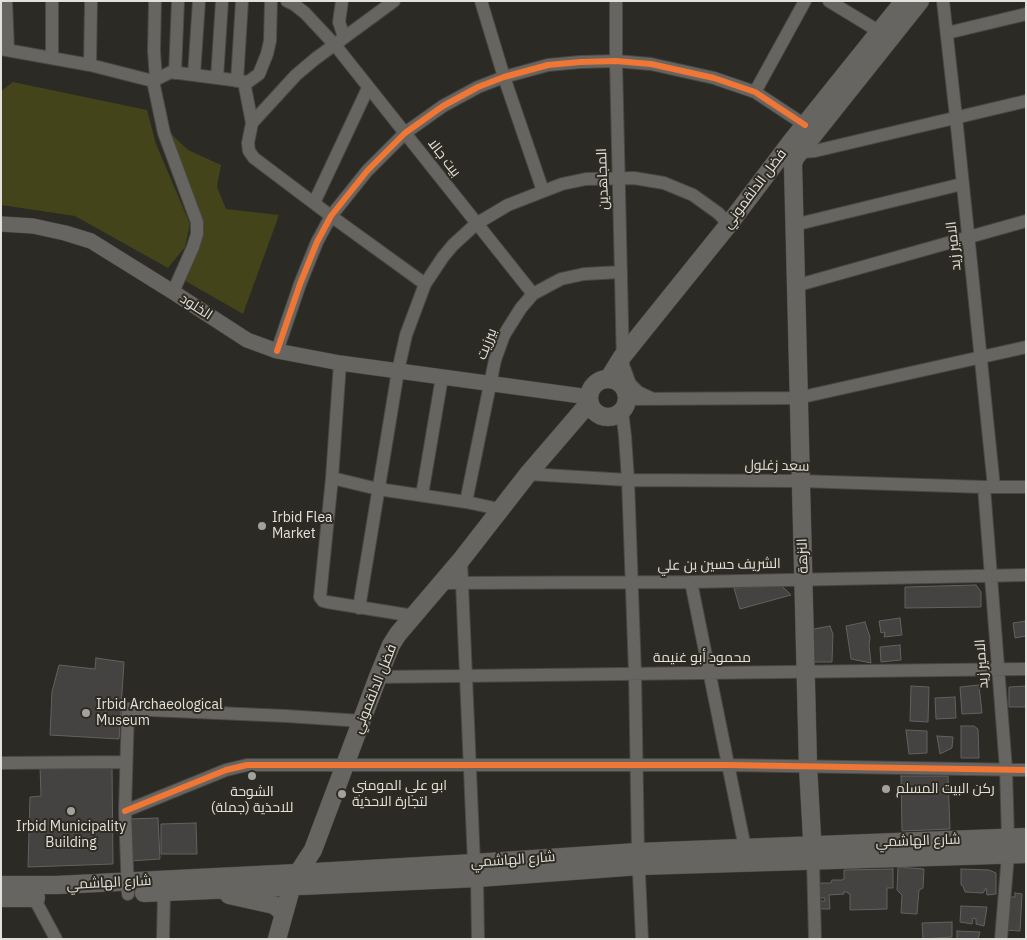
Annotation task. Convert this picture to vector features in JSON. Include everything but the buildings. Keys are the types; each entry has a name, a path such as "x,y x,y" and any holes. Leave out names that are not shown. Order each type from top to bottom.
{"main road":[{"name":"فضل الدلقموني","path":"609,378 622,357 904,1"},
{"path":"792,174 793,162 800,152 920,1"},
{"path":"770,169 776,165 783,164 789,168 792,174"},
{"name":"النزهة","path":"792,174 808,766 813,852"},
{"path":"609,378 620,382 624,387 624,405 610,417 597,413 589,400 593,385 598,381 609,378"},
{"name":"فضل الدلقموني","path":"277,939 284,913 313,850 391,645 589,400"},
{"name":"شارع الهاشمي","path":"1,898 34,898 128,888 476,870 639,859 1008,846 1026,837"},
{"name":"شارع الهاشمي","path":"1008,846 1026,854"},
{"name":"شارع الهاشمي","path":"639,859 745,848 813,852"},
{"path":"288,939 299,879"},
{"name":"شارع الهاشمي","path":"1,885 128,888 164,892 212,891 299,879"},
{"path":"212,891 274,905 284,913"}],"street":[{"path":"6,1 4,49 90,65 155,80 167,73 174,73 240,82 253,80 264,65 270,41 271,1"},
{"path":"52,1 52,58"},
{"path":"90,65 91,1"},
{"path":"156,1 155,80 164,133 197,222 194,242 173,292"},
{"path":"174,73 178,1"},
{"path":"194,75 199,1"},
{"path":"217,78 222,1"},
{"path":"242,1 240,82 252,123 248,143 249,151 254,158 425,284"},
{"name":"بيت جالا","path":"287,1 296,5 340,41 368,88 533,294"},
{"path":"340,41 339,22 342,1"},
{"path":"252,123 296,76 315,59 394,1"},
{"path":"481,1 542,191"},
{"name":"المجاهدين","path":"616,1 622,365 630,384 638,392 653,398"},
{"path":"755,92 805,1"},
{"path":"829,1 880,32"},
{"name":"الامير زيد","path":"943,1 981,358 989,487 991,575 1006,769 1008,846 1001,939"},
{"path":"947,33 1026,14"},
{"path":"277,351 316,242 331,216 367,172 405,133 450,102 478,87 504,77 548,65 616,61 651,64 686,71 755,92 805,125"},
{"path":"314,203 368,88"},
{"path":"800,152 815,151 1026,101"},
{"path":"359,608 398,371 411,321 425,284 448,251 476,224 508,205 573,181 618,177 649,180 679,189 706,204 729,224"},
{"path":"794,225 962,184"},
{"path":"795,286 1026,221"},
{"name":"الخلود","path":"1,224 33,226 91,241 246,340 277,351 340,363 589,400"},
{"name":"بيرزيت","path":"466,502 495,360 504,335 521,308 533,294 571,276 621,272"},
{"path":"622,312 631,326 642,332"},
{"path":"642,939 632,581 624,405 653,398 798,398 1026,348"},
{"path":"340,363 332,478 320,597 326,602 414,616"},
{"path":"422,495 442,377"},
{"name":"سعد زغلول","path":"528,474 628,480 800,481 1026,487"},
{"path":"332,478 378,489 466,502 499,509"},
{"path":"461,560 478,939"},
{"name":"الشريف حسين بن علي","path":"442,583 691,582 1026,574"},
{"path":"691,582 745,848"},
{"name":"محمود أبو غنيمة","path":"378,677 1026,669"},
{"path":"128,888 125,762 128,710 362,721"},
{"path":"1,763 125,762"},
{"path":"125,811 237,766 728,764 1026,770"},
{"name":"النزهة","path":"813,852 816,939"},
{"path":"163,939 164,892"},
{"path":"34,898 56,939"}],"shaded area":[{"path":"13,82 147,110 156,144 190,224 185,247 168,268 75,216 1,205 1,91"},
{"path":"164,127 188,150 221,165 217,187 226,209 279,215 243,314 182,279 197,222"}],"cycle path":[{"path":"277,351 300,284 317,242 331,216 367,171 405,133 443,106 478,87 504,77 548,65 616,61 651,64 714,78 755,92 805,125"},
{"path":"125,811 226,770 247,765 728,765 1026,770"}],"place":[{"name":"Irbid Flea Market","path":"262,526"},
{"name":"Irbid Archaeological Museum","path":"86,713"},
{"name":"الشوحة للاحذية (جملة)","path":"252,776"},
{"name":"ركن البيت المسلم","path":"886,789"},
{"name":"ابو علي المومني لتجارة الاحذية","path":"342,794"},
{"name":"Irbid Municipality Building","path":"71,811"}]}
